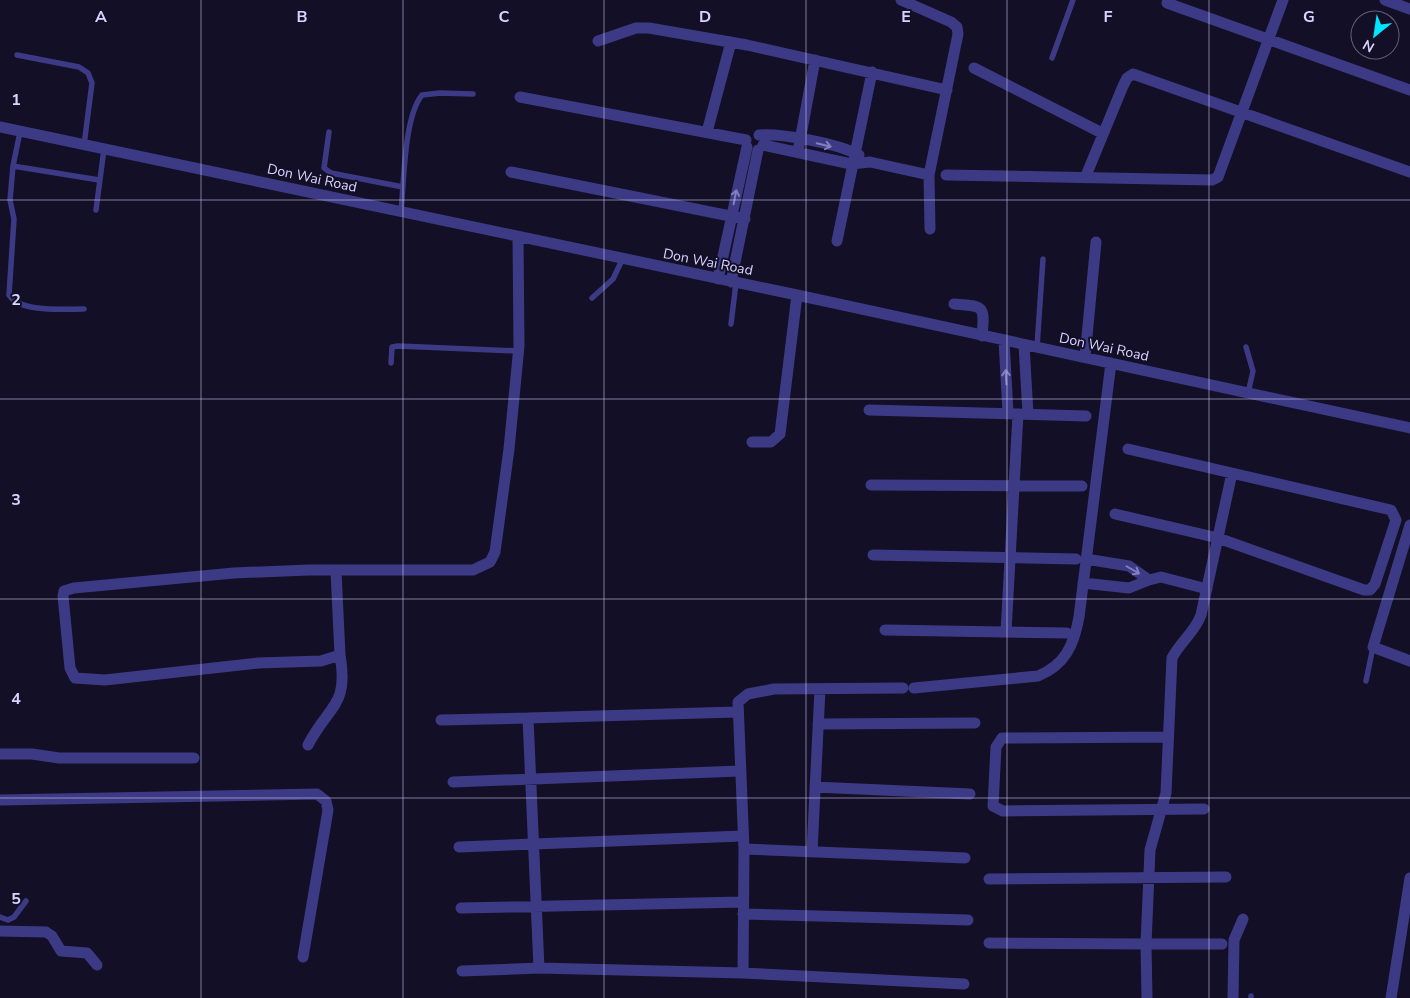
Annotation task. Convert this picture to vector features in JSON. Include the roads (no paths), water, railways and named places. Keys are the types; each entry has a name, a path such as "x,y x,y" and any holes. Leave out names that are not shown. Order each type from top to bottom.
{"street":[{"path":"901,0 935,13 957,27 958,42 929,175 930,229"},
{"path":"946,175 1212,180 1218,177 1283,0"},
{"path":"1385,0 1410,9"},
{"path":"1167,3 1268,41 1410,90"},
{"path":"598,41 636,28 731,42 948,90"},
{"path":"707,132 731,42"},
{"path":"798,152 815,60"},
{"path":"974,68 1102,133"},
{"path":"837,241 851,164 872,72"},
{"path":"1085,178 1123,86 1127,78 1133,74 1410,172"},
{"path":"520,97 635,121 707,132 851,164 870,162 929,175"},
{"name":"Don Wai Road","path":"0,127 622,260 797,295 1410,428"},
{"path":"754,143 779,135 854,152 870,162"},
{"path":"718,280 732,216 754,143"},
{"path":"734,282 754,143"},
{"path":"511,172 744,219"},
{"path":"340,655 321,661 258,663 83,680 75,678 70,668 64,591 74,588 234,573 473,570 490,562 495,552 509,449 518,351 518,237"},
{"path":"1085,357 1096,242"},
{"path":"752,442 771,442 780,434 797,295"},
{"path":"954,304 974,305 981,309 984,314 982,336"},
{"path":"1004,340 1018,414"},
{"path":"1006,632 1018,414 1024,345"},
{"path":"743,973 744,849 736,712 738,702 742,698 758,691 908,688 1002,681 1038,676 1049,672 1062,662 1076,637 1083,583 1081,559 1110,363"},
{"path":"869,410 1086,416"},
{"path":"1115,514 1218,538 1364,590 1370,590 1375,584 1396,520 1391,510 1128,449"},
{"path":"1147,998 1146,944 1150,850 1166,793 1172,658 1178,646 1197,625 1207,589 1232,473"},
{"path":"871,486 1082,486"},
{"path":"1410,525 1373,647 1410,661"},
{"path":"873,555 1081,559 1129,566 1149,580"},
{"path":"308,745 324,717 338,703 343,689 336,571"},
{"path":"1083,583 1129,588 1161,577 1207,589"},
{"path":"885,630 1067,633"},
{"path":"812,852 820,689"},
{"path":"441,720 736,712"},
{"path":"528,718 539,968"},
{"path":"818,724 975,723"},
{"path":"1168,737 1020,736 1002,738 996,746 993,806 998,809 1204,809"},
{"path":"0,754 59,758 194,758"},
{"path":"453,782 740,772"},
{"path":"815,787 970,794"},
{"path":"0,800 317,794 326,800 328,810 303,956"},
{"path":"459,847 534,842 743,836"},
{"path":"744,849 965,858"},
{"path":"989,879 1226,877"},
{"path":"1391,998 1408,902 1410,878"},
{"path":"461,908 743,902"},
{"path":"743,914 968,920"},
{"path":"1233,998 1234,940 1243,919"},
{"path":"0,931 46,932 52,936 61,951 87,953 97,965"},
{"path":"989,943 1222,944"},
{"path":"462,971 539,968 743,973 964,984"}],"lane":[{"path":"1052,58 1073,0"},
{"path":"17,55 79,67 88,73 92,83 84,144"},
{"path":"401,212 406,151 415,104 422,95 440,93 473,94"},
{"path":"20,132 13,166 10,200 14,219 9,294 13,301 21,305 55,309 84,309"},
{"path":"329,132 324,168 331,173 403,188"},
{"path":"96,210 104,150"},
{"path":"13,166 99,180"},
{"path":"1036,347 1043,259"},
{"path":"592,298 613,279 622,260"},
{"path":"731,324 734,282"},
{"path":"391,363 392,347 398,346 518,351"},
{"path":"1246,346 1253,371 1248,393"},
{"path":"1366,681 1373,647"},
{"path":"0,916 8,920 14,917 26,901"}]}
